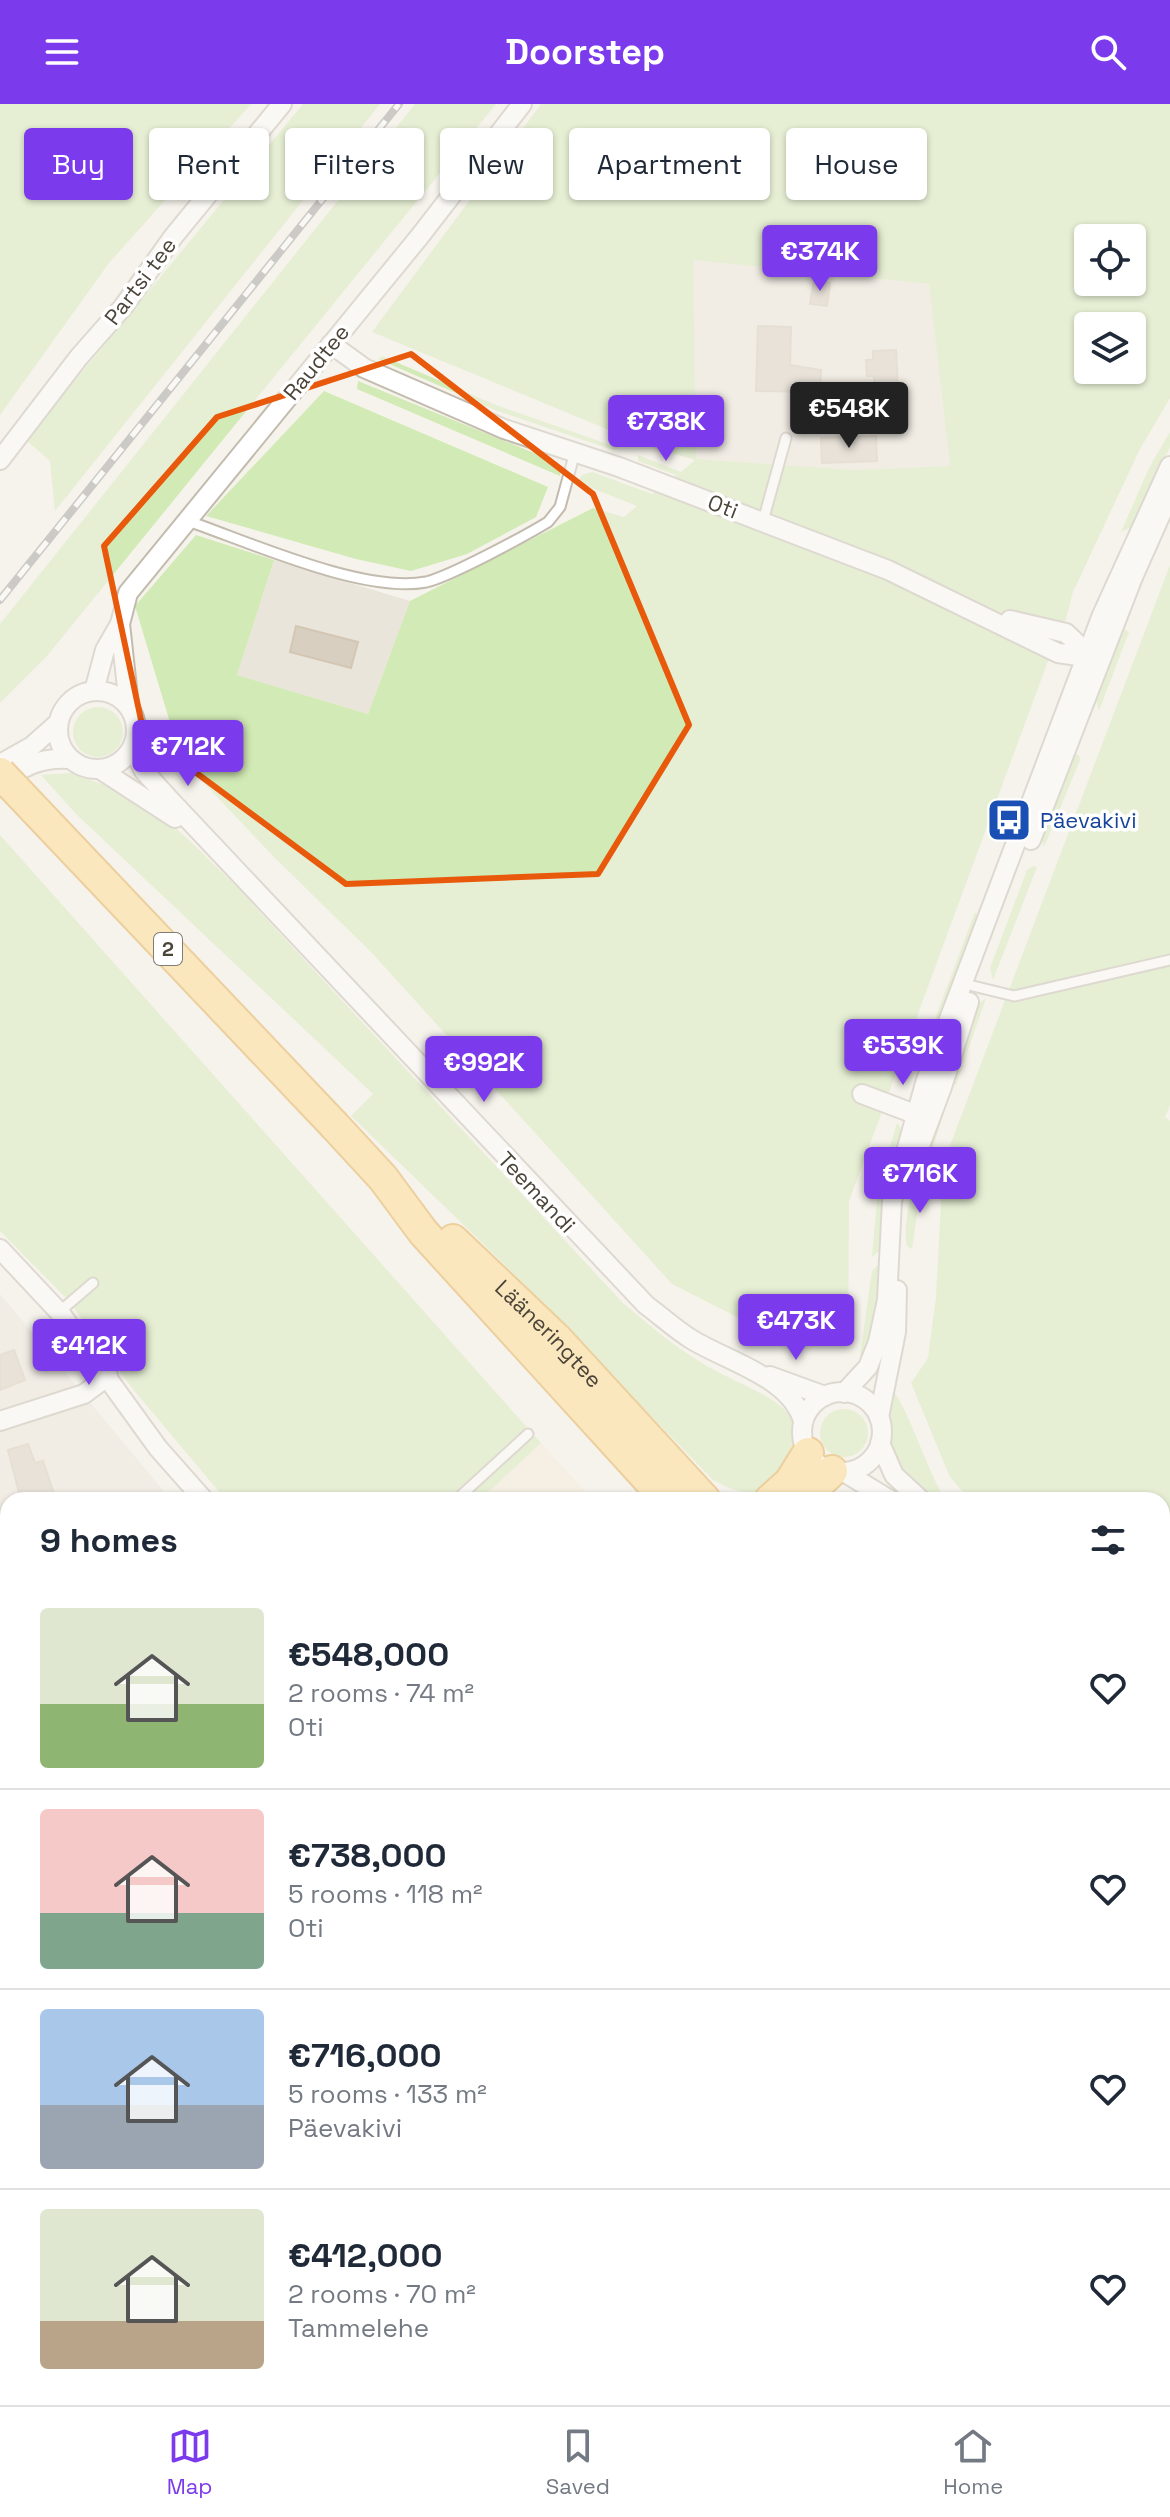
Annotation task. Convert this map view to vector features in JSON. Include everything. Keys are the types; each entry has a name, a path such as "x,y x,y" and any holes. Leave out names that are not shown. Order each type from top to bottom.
{"highway":[{"name":"Lääneringtee","path":"0,773 383,1178 556,1338 698,1492"},
{"name":"Lääneringtee","path":"383,1178 423,1232 660,1492"},
{"path":"779,1492 790,1482 808,1453"},
{"path":"669,1460 711,1492"},
{"path":"812,1492 838,1472"}],"street":[{"name":"Partsi tee","path":"0,460 79,357 123,307 173,237 282,104"},
{"name":"Raudtee","path":"94,691 105,650 120,624 128,593 522,104"},
{"name":"Oti","path":"331,344 364,368 504,429 763,521 888,570 983,614 1066,633 1096,658"},
{"path":"879,1417 862,1398 844,1393 868,1367 878,1342 887,1300 892,1201 1096,658 1102,615 1170,466"},
{"path":"912,1492 894,1475 880,1443 879,1417 896,1332 897,1220 924,1117 926,1080 993,911 1053,739 1096,658 1170,494"},
{"name":"Raudtee","path":"120,624 129,706 137,726 133,748"},
{"path":"0,764 32,746 58,723 71,701 94,691 107,692 129,706"},
{"path":"58,723 58,737 70,759 79,766 101,770 120,763 133,748"},
{"name":"Teemandi","path":"133,748 144,771 646,1305 691,1338 751,1371 791,1398 803,1421 803,1443 808,1453"},
{"path":"0,786 13,773 37,761 70,759"},
{"name":"Teemandi","path":"101,770 161,807 213,845"},
{"path":"862,1094 924,1117"},
{"path":"0,1249 59,1312 158,1448 197,1492"},
{"path":"0,1421 84,1394 104,1371"},
{"name":"Teemandi","path":"751,1371 825,1396 844,1393"},
{"path":"803,1421 815,1402 825,1396"},
{"path":"838,1472 867,1464 880,1443"},
{"path":"808,1453 875,1492"}],"lane":[{"path":"763,521 786,438"},
{"path":"187,521 336,572 400,584 428,582 548,522 560,507 575,452"},
{"path":"973,986 1014,996 1170,960"},
{"path":"59,1312 93,1283"},
{"path":"104,1371 130,1345"},
{"path":"465,1492 528,1434"}],"highlighted area":[{"path":"411,354 593,494 689,725 598,874 346,884 144,734 104,546 217,417"}],"shaded area":[{"path":"692,260 929,284 950,466 855,470 696,459"},
{"path":"274,560 410,601 368,714 237,675"},
{"path":"0,1294 164,1492 0,1492"},
{"path":"541,1443 586,1492 489,1492"}],"green space":[{"path":"0,104 251,104 230,128 149,128 149,200 165,200 109,263 0,415"},
{"path":"303,104 380,104 361,128 285,128 285,200 303,200 55,511 50,461 26,440 224,200 269,200 269,145"},
{"path":"415,104 496,104 476,128 440,128 440,173 424,193 424,128 396,128"},
{"path":"541,104 1170,104 1170,398 1140,449 1073,592 1065,623 1062,623 849,1201 848,1345 741,1319 672,1284 372,953 274,857 181,759 135,606 196,535 274,560 237,675 368,714 410,601 593,508 624,517 637,506 577,482 582,475 592,472 652,494 676,475 638,461 638,455 681,472 695,460 643,444 372,332 470,200 553,200 553,128 523,128","holes":["693,260 929,284 950,466 855,470 696,459"]},
{"path":"338,200 418,200 47,656 0,703 0,624"},
{"path":"382,356 496,405 619,448 613,450 495,410 378,359"},
{"path":"358,381 556,462 561,468 560,476 357,389"},
{"path":"324,391 548,487 536,517 467,554 411,571 356,559 206,516"},
{"path":"1170,432 1170,447 1131,527 1121,532 1150,466"},
{"path":"1170,565 1170,1105 1165,1117 1170,1121 1170,1492 963,1492 950,1477 911,1383 928,1358 936,1297 943,1164"},
{"path":"1124,629 1129,632 1099,711 1096,700"},
{"path":"88,708 108,708 122,722 122,742 108,756 88,756 74,742 74,722"},
{"path":"1075,755 1079,755 1080,760 1044,847 1041,837"},
{"path":"72,773 120,790 151,808 180,832 233,883 623,1303 685,1352 771,1399 786,1411 795,1425 795,1442 786,1464 766,1492 738,1491 713,1480 503,1263 351,1116 373,1094 76,814 41,775"},
{"path":"0,835 541,1443 489,1492 219,1492 132,1388 69,1301 0,1231"},
{"path":"1037,867 993,980 990,968 1027,870"},
{"path":"975,912 980,917 919,1071 916,1070"},
{"path":"986,998 956,1085 951,1084 975,1007"},
{"path":"949,1096 921,1187 912,1249 907,1246 906,1230 912,1190 925,1148"},
{"path":"897,1123 901,1128 882,1209 879,1251 872,1257 878,1188"},
{"path":"880,1263 878,1304 864,1357 860,1355 872,1271"},
{"path":"890,1389 902,1406 941,1492 921,1492 898,1470 891,1448"},
{"path":"844,1409 861,1416 868,1433 861,1450 844,1457 827,1450 820,1433 827,1416"}],"building":[{"path":"814,280 830,283 827,306 810,304"},
{"path":"758,326 791,327 790,365 821,370 820,392 756,391"},
{"path":"896,350 898,389 875,390 874,376 867,376 866,360 873,360 873,351"},
{"path":"876,436 877,461 822,463 821,438"},
{"path":"296,626 358,642 351,668 290,652"},
{"path":"14,1350 25,1380 0,1390 0,1355"},
{"path":"28,1444 35,1463 43,1461 53,1492 19,1492 8,1450"}],"railway":[{"path":"0,600 399,104"}],"place":[{"name":"Päevakivi","path":"1009,820"}]}
